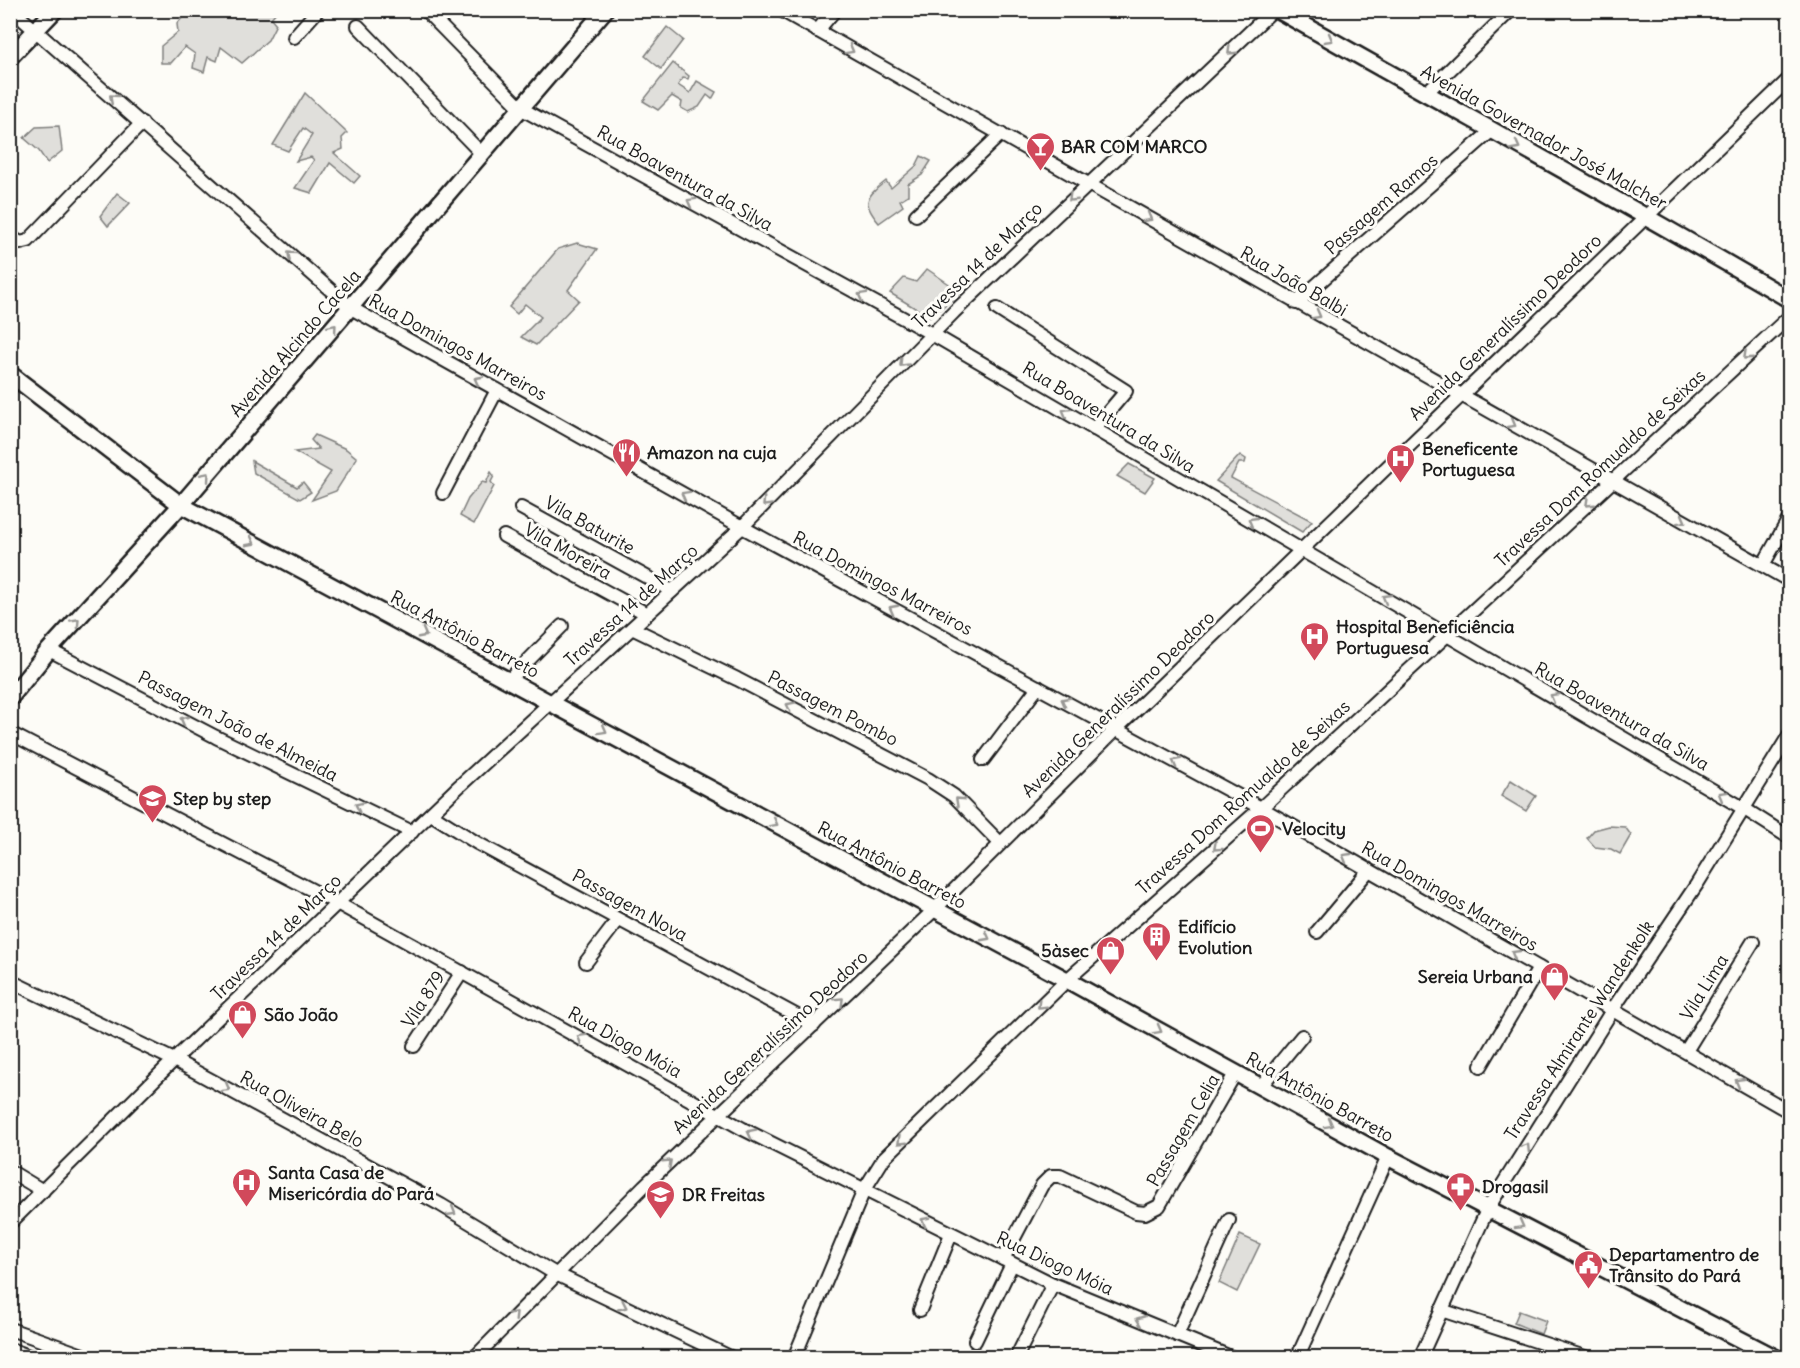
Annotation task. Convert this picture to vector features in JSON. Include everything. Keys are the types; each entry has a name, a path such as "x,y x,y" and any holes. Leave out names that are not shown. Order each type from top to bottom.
{"main road":[{"path":"10,57 55,10"},
{"name":"Avenida Alcindo Cacela","path":"10,698 49,650 181,505 605,10"},
{"name":"Avenida Governador José Malcher","path":"1278,10 1490,132 1646,215 1790,300"},
{"name":"Rua Antônio Barreto","path":"10,374 181,505 1067,980 1388,1157 1776,1358"}],"street":[{"name":"Rua Domingos Marreiros","path":"12,10 351,308 742,527 1261,808 1790,1112"},
{"path":"294,37 318,10"},
{"name":"Rua Boaventura da Silva","path":"425,10 522,109 932,334 1448,634 1790,838"},
{"name":"Rua João Balbi","path":"781,10 1790,581"},
{"path":"818,31 835,10"},
{"name":"Travessa 14 de Março","path":"10,1223 337,903 742,527 932,334 1088,183 1183,98 1273,10"},
{"path":"1425,94 1511,10"},
{"path":"358,26 483,154"},
{"name":"Avenida Generalíssimo Deodoro","path":"474,1358 554,1274 934,910 1116,729 1790,78"},
{"path":"10,236 20,243 28,241 142,123"},
{"name":"Passagem Ramos","path":"1296,303 1490,132"},
{"path":"916,215 1001,134"},
{"path":"997,309 1126,391 1094,429"},
{"name":"Travessa Dom Romualdo de Seixas","path":"794,1358 864,1190 884,1158 1067,980 1261,808 1790,316"},
{"path":"443,493 497,390"},
{"name":"Vila Baturite","path":"521,508 672,591"},
{"path":"1762,566 1790,517"},
{"name":"Vila Moreira","path":"504,537 647,614"},
{"path":"509,680 562,626"},
{"name":"Passagem Pombo","path":"632,628 737,679 928,779 954,796 1000,843"},
{"name":"Passagem João de Almeida","path":"49,650 216,737 412,832"},
{"path":"983,760 1038,687"},
{"name":"Rua Diogo Móia","path":"10,733 337,903 719,1115 864,1190 1053,1284 1177,1335 1216,1354 1233,1358"},
{"name":"Travessa Almirante Wandenkolk","path":"1420,1358 1488,1208 1613,1009 1697,884 1790,734"},
{"name":"Passagem Nova","path":"431,814 477,843 814,1025"},
{"path":"1317,932 1369,870"},
{"path":"586,962 618,920"},
{"name":"Vila Lima","path":"1686,1051 1753,942"},
{"path":"1481,1066 1539,968"},
{"name":"Vila 879","path":"414,1046 462,972"},
{"name":"Rua Oliveira Belo","path":"10,981 174,1060 441,1205 554,1274 732,1358"},
{"path":"1261,1086 1302,1036"},
{"name":"Passagem Celia","path":"1008,1262 1042,1185 1051,1176 1060,1176 1136,1212 1145,1213 1159,1206 1236,1072"},
{"path":"1297,1358 1388,1157"},
{"path":"10,1171 43,1191"},
{"path":"1177,1335 1229,1220"},
{"path":"920,1310 951,1234"},
{"path":"975,1341 1008,1262"},
{"path":"1016,1358 1053,1284"},
{"path":"1441,1310 1588,1358"},
{"path":"10,1329 91,1358"},
{"path":"10,1349 34,1358"}],"shaded area":[{"path":"194,11 277,11 271,18 276,24 268,40 242,63 221,47 217,61 208,57 204,72 193,68 195,54 185,47 171,63 161,63 161,46 178,32 177,24 186,13"},
{"path":"667,27 683,40 661,69 645,56"},
{"path":"673,63 689,76 688,79 683,78 678,85 690,93 697,81 716,92 712,99 707,95 699,107 688,112 681,108 682,102 672,96 658,110 643,101"},
{"path":"305,93 347,133 342,138 343,149 334,153 360,176 354,183 330,163 312,193 295,188 314,160 311,157 296,161 312,135 303,128 288,151 273,145"},
{"path":"59,126 62,151 47,163 39,151 24,138 36,127"},
{"path":"921,156 931,161 922,175 908,184 908,195 900,200 903,206 879,223 868,205 870,196 886,181 891,188 916,166"},
{"path":"117,193 130,203 108,226 100,216"},
{"path":"577,243 597,249 568,290 579,300 536,345 521,337 541,317 525,304 517,314 509,307 558,249"},
{"path":"927,269 961,292 930,317 890,293 904,278 916,282"},
{"path":"315,435 346,449 357,458 336,491 312,500 331,472 295,452 319,449 311,440"},
{"path":"1240,455 1246,459 1245,463 1239,463 1231,478 1312,521 1302,532 1216,481"},
{"path":"252,461 297,487 303,482 311,492 300,499 254,473"},
{"path":"1129,464 1155,478 1145,492 1117,476"},
{"path":"491,472 494,476 491,482 494,486 474,524 460,516 468,499 482,482 486,483"},
{"path":"1511,780 1536,796 1526,811 1501,796"},
{"path":"1609,826 1625,827 1631,835 1620,854 1611,849 1595,847 1587,838 1594,830"},
{"path":"1240,1235 1260,1244 1237,1292 1219,1283"},
{"path":"1519,1311 1546,1321 1541,1334 1514,1323"}],"place":[{"name":"BAR COM MARCO","path":"1040,172"},
{"name":"Amazon na cuja","path":"626,478"},
{"name":"Beneficente Portuguesa","path":"1401,484"},
{"name":"Hospital Beneficiência Portuguesa","path":"1315,662"},
{"name":"Step by step","path":"152,824"},
{"name":"Velocity","path":"1261,854"},
{"name":"Edifício Evolution","path":"1157,962"},
{"name":"5àsec","path":"1110,976"},
{"name":"Sereia Urbana","path":"1554,1002"},
{"name":"São João","path":"243,1040"},
{"name":"Santa Casa de Misericórdia do Pará","path":"247,1208"},
{"name":"Drogasil","path":"1461,1212"},
{"name":"DR Freitas","path":"661,1220"},
{"name":"Departamentro de Trânsito do Pará","path":"1588,1290"}]}
